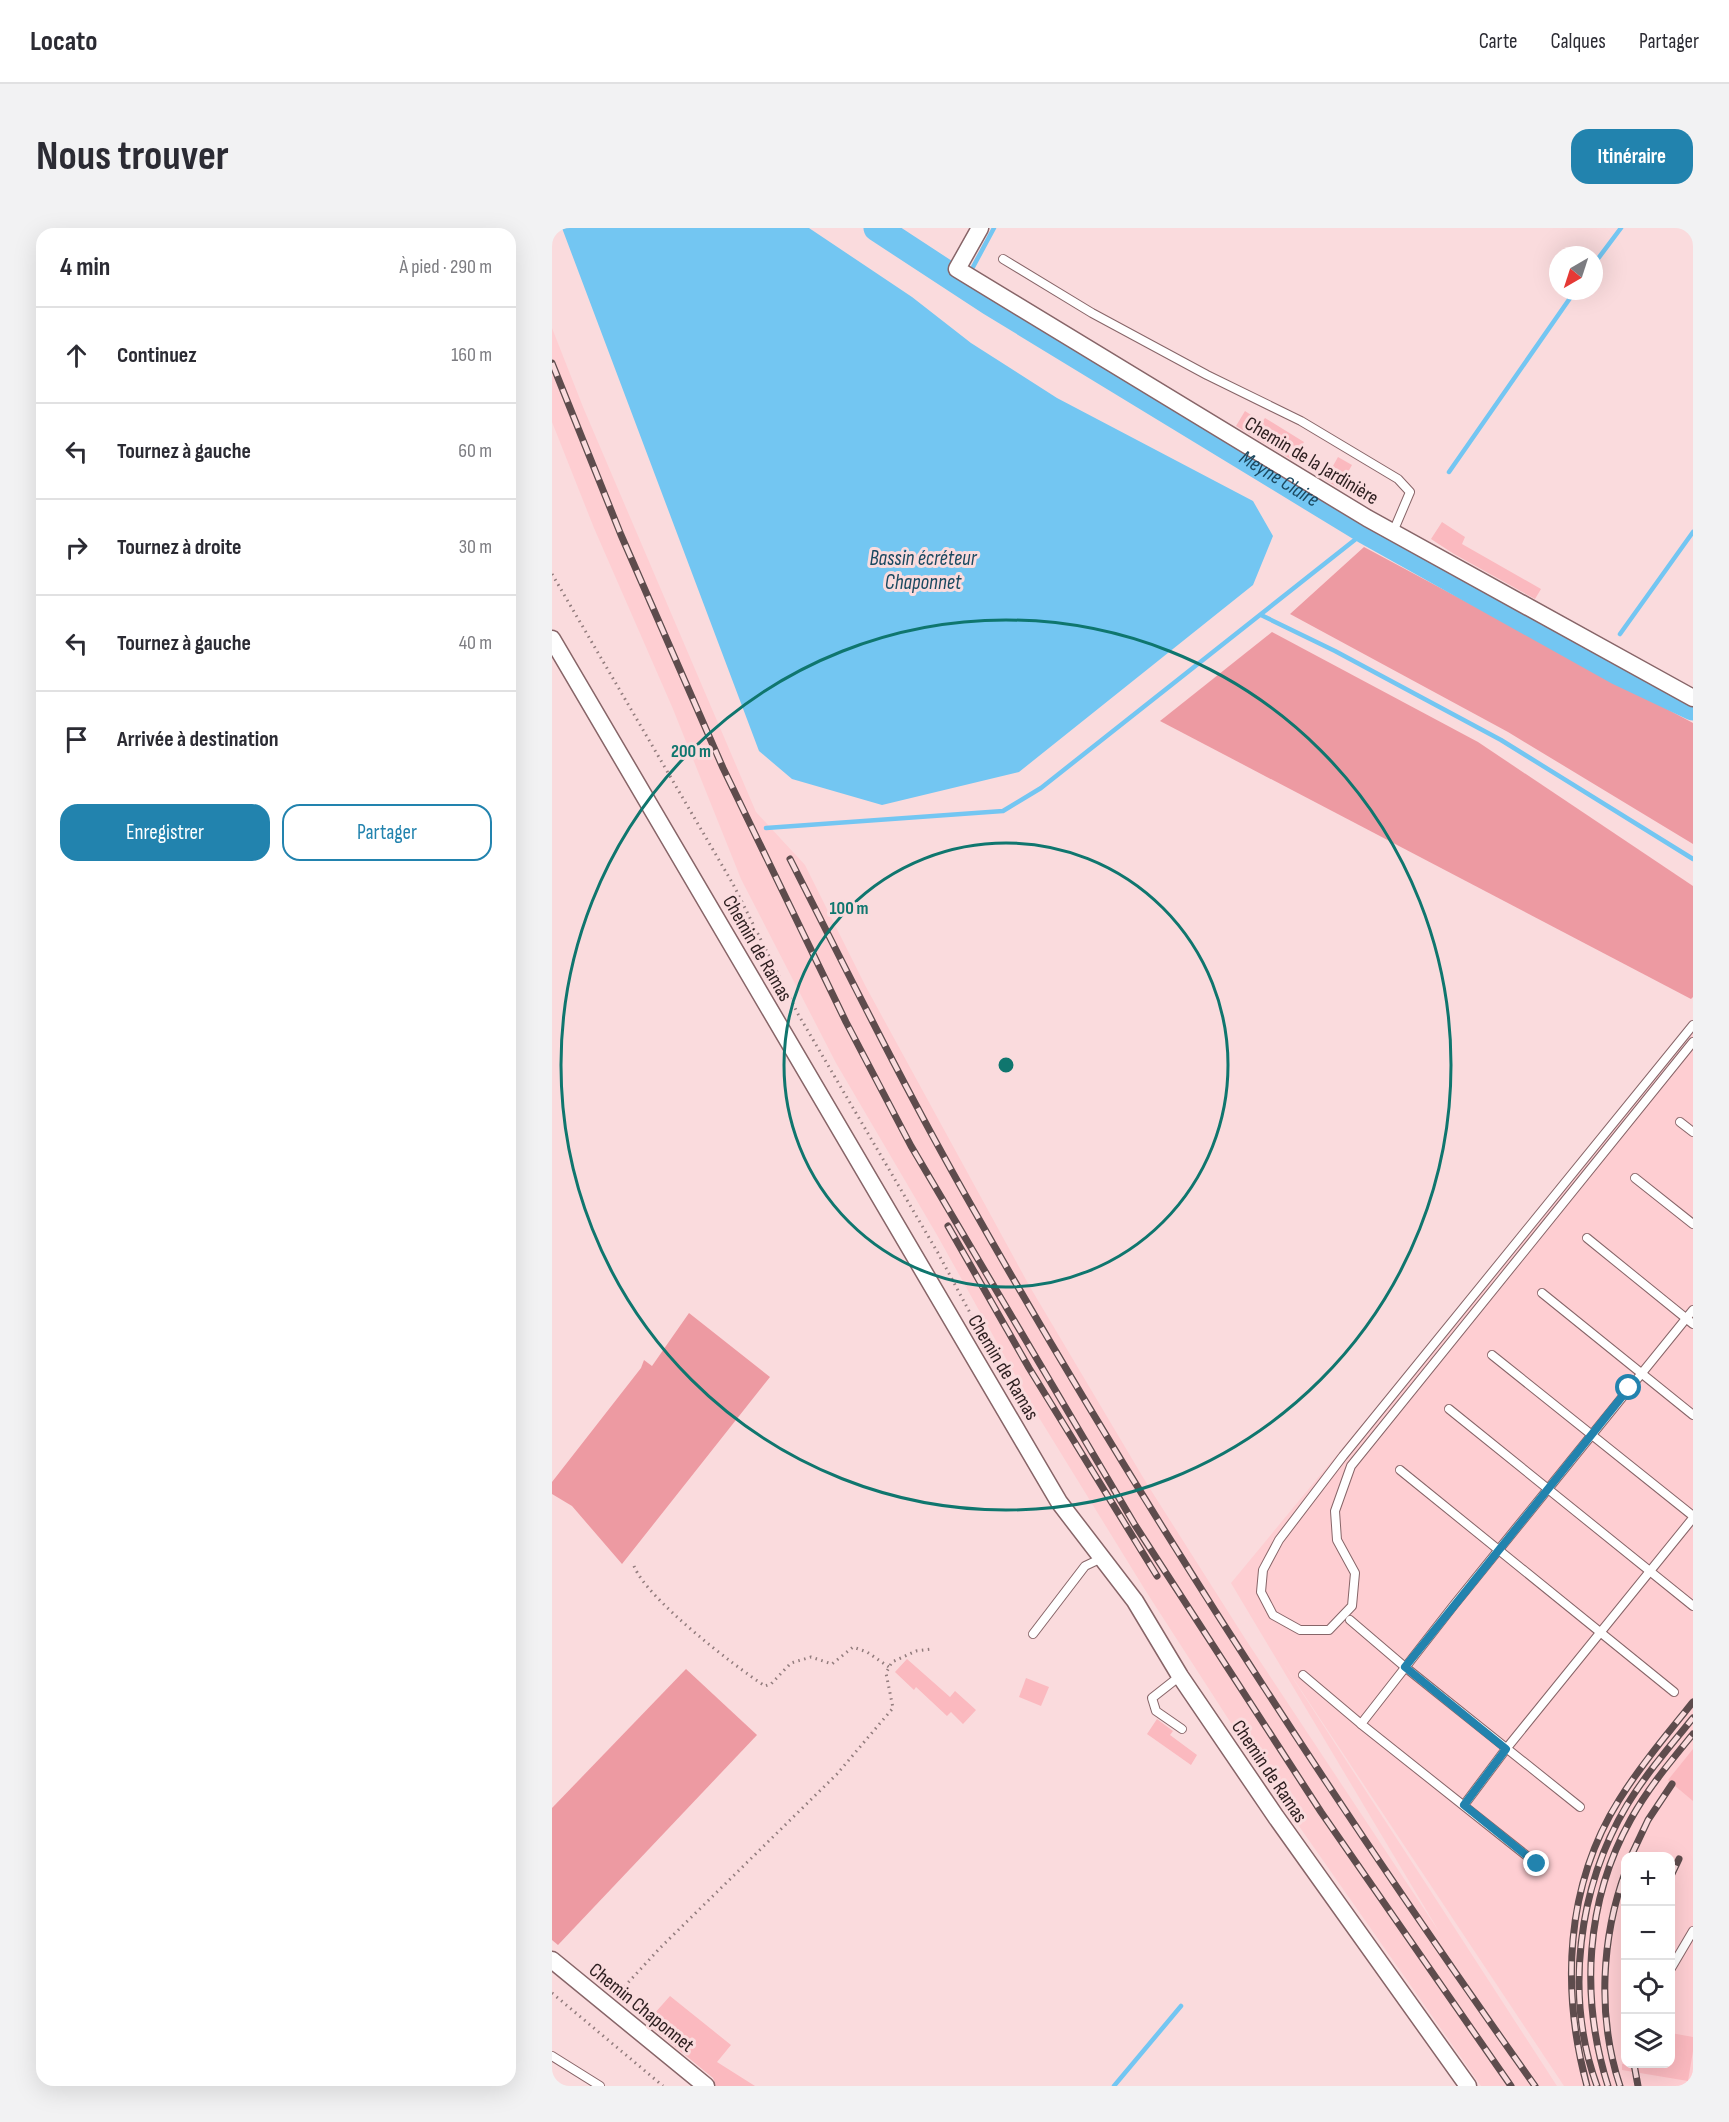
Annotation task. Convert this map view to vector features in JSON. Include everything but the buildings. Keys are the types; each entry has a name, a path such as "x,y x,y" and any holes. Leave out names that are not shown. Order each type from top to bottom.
{"street":[{"name":"Chemin de la Jardinière","path":"980,228 957,269 1393,532 1693,698"},
{"name":"Chemin de Ramas","path":"552,639 1059,1502 1135,1601 1180,1676 1276,1817 1468,2086"},
{"name":"Chemin Chaponnet","path":"552,1960 706,2086"}],"lane":[{"path":"1003,259 1092,313 1301,422 1398,479 1410,492 1393,532"},
{"path":"1693,1025 1343,1456 1279,1539 1263,1570 1261,1592 1273,1615 1300,1630 1329,1629 1352,1606 1355,1573 1336,1540 1335,1511 1352,1466 1693,1042"},
{"path":"1680,1122 1693,1132"},
{"path":"1635,1178 1693,1224"},
{"path":"1587,1238 1690,1321"},
{"path":"1542,1293 1693,1415"},
{"path":"1361,1724 1592,1434 1642,1373 1690,1321 1693,1310"},
{"path":"1464,1805 1506,1749 1693,1517 1492,1355"},
{"path":"1449,1408 1693,1606"},
{"path":"1400,1470 1674,1692"},
{"path":"1033,1634 1085,1566 1102,1558"},
{"path":"1350,1620 1580,1807"},
{"path":"1304,1675 1361,1724 1537,1864"},
{"path":"1180,1676 1152,1698 1156,1711 1182,1729"},
{"path":"1675,1963 1693,1931"},
{"path":"552,2056 600,2086"}],"path":[{"path":"552,574 733,884 798,1014 938,1253 1005,1376"},
{"path":"634,1566 638,1575 656,1597 765,1686 771,1684 791,1663 811,1657 832,1664 853,1647 867,1652 889,1667"},
{"path":"612,2009 624,1987 660,1948 837,1774 893,1708 886,1673 892,1662 916,1651 932,1649"},
{"path":"552,1993 663,2086"}],"shaded area":[{"path":"552,328 583,407 756,812 805,865 866,987 1030,1287 1147,1484 1246,1640 1440,1933 1231,1583 1693,1024 1693,2086 1564,2086 1279,1657 1557,2086 1481,2086 1280,1799 1147,1593 1038,1416 937,1235 836,1063 741,879 673,709 594,528 552,422"},
{"path":"1364,547 1693,723 1693,844 1508,732 1290,614"},
{"path":"1272,632 1478,742 1693,886 1693,997 1691,999 1160,721"},
{"path":"689,1313 770,1377 622,1564 572,1506 552,1494 552,1482 641,1368 644,1360 652,1366"},
{"path":"686,1669 757,1735 558,1945 552,1940 552,1808"}],"water":[{"name":"Bassin écréteur Chaponnet","path":"562,228 809,228 912,297 971,343 1057,398 1253,501 1273,536 1253,585 1019,772 882,805 792,779 759,751"}],"waterway":[{"name":"Meyne Claire","path":"877,228 990,302 1366,531 1617,671 1693,707"},
{"path":"973,267 994,228"},
{"path":"1603,252 1621,228"},
{"path":"1449,472 1569,300"},
{"path":"766,828 1003,811 1041,788 1366,531"},
{"path":"1620,634 1693,532"},
{"path":"1261,615 1335,651 1501,740 1693,859"},
{"path":"1114,2086 1181,2006"}],"railway":[{"path":"552,363 621,535 723,768 846,1022 911,1146 1135,1525 1321,1812 1511,2086"},
{"path":"790,859 921,1114 967,1198 1100,1426 1240,1650 1312,1760 1385,1870 1535,2086"},
{"path":"948,1226 1029,1368 1157,1576"},
{"path":"1587,2086 1573,2013 1571,1976 1578,1903 1601,1833 1619,1800 1645,1762 1693,1702"},
{"path":"1597,2086 1587,2051 1581,2016 1579,1979 1581,1942 1587,1906 1610,1837 1627,1805 1650,1771 1693,1718"},
{"path":"1608,2086 1593,2019 1591,1984 1596,1916 1604,1883 1631,1819 1660,1775 1693,1734"},
{"path":"1633,1852 1648,1820 1672,1784"},
{"path":"1675,1867 1679,1859"},
{"path":"1620,2086 1608,2033 1605,1978 1611,1923 1621,1886"},
{"path":"1635,2068 1638,2086"}],"route":[{"path":"1537,1864 1464,1805 1506,1749 1405,1667 1629,1388"}]}
